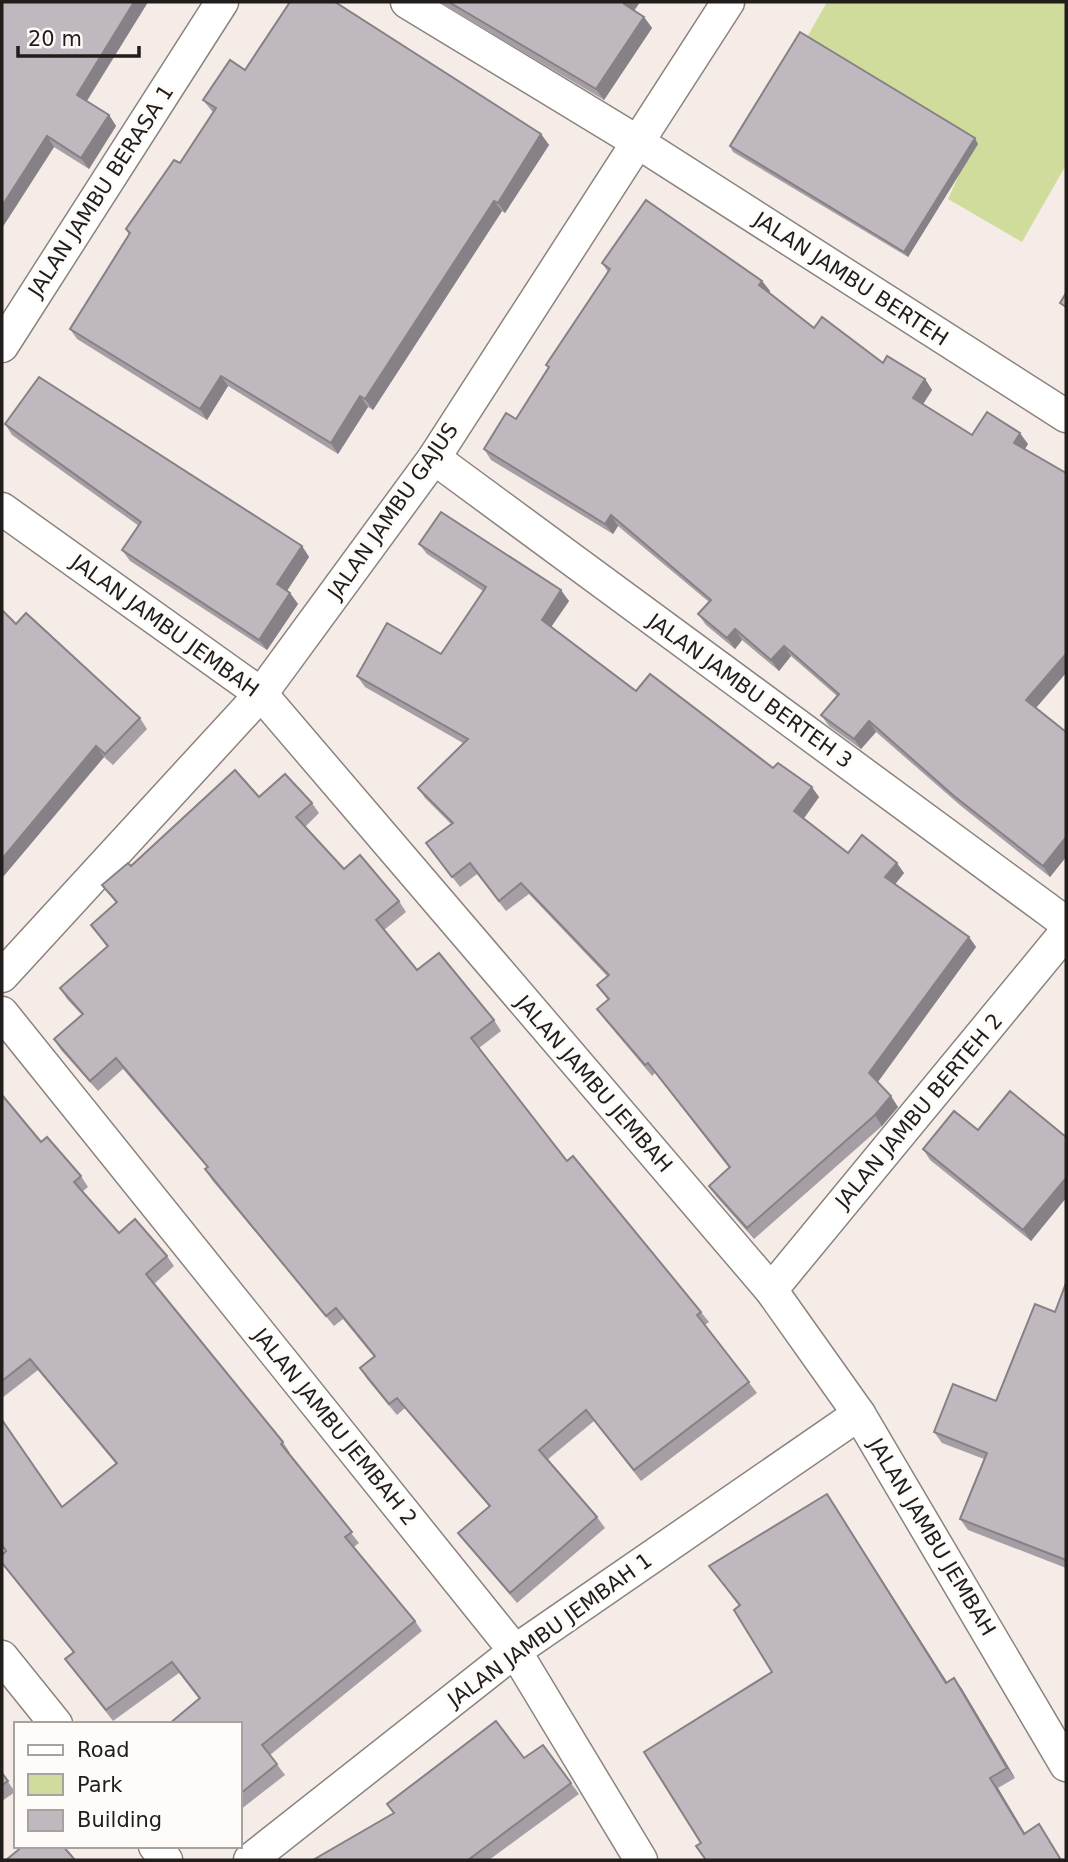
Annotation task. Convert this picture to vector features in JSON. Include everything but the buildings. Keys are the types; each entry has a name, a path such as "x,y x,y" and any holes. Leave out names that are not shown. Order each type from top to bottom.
{"street":[{"name":"JALAN JAMBU BERASA 1","path":"2,346 222,2"},
{"name":"JALAN JAMBU BERTEH","path":"407,2 636,141 1066,416"},
{"name":"JALAN JAMBU GAJUS","path":"2,976 261,694 434,458 728,2"},
{"name":"JALAN JAMBU BERTEH 3","path":"434,458 1066,923"},
{"name":"JALAN JAMBU JEMBAH","path":"2,509 261,694 771,1290 859,1414 1064,1754"},
{"name":"JALAN JAMBU BERTEH 2","path":"771,1290 1066,932"},
{"name":"JALAN JAMBU JEMBAH 2","path":"2,1013 514,1651 641,1860"},
{"name":"JALAN JAMBU JEMBAH 1","path":"250,1860 514,1651 859,1414"},
{"path":"2,1657 54,1722"}],"green space":[{"path":"827,2 1066,2 1066,165 1022,242 948,199 975,139 806,39"}]}
